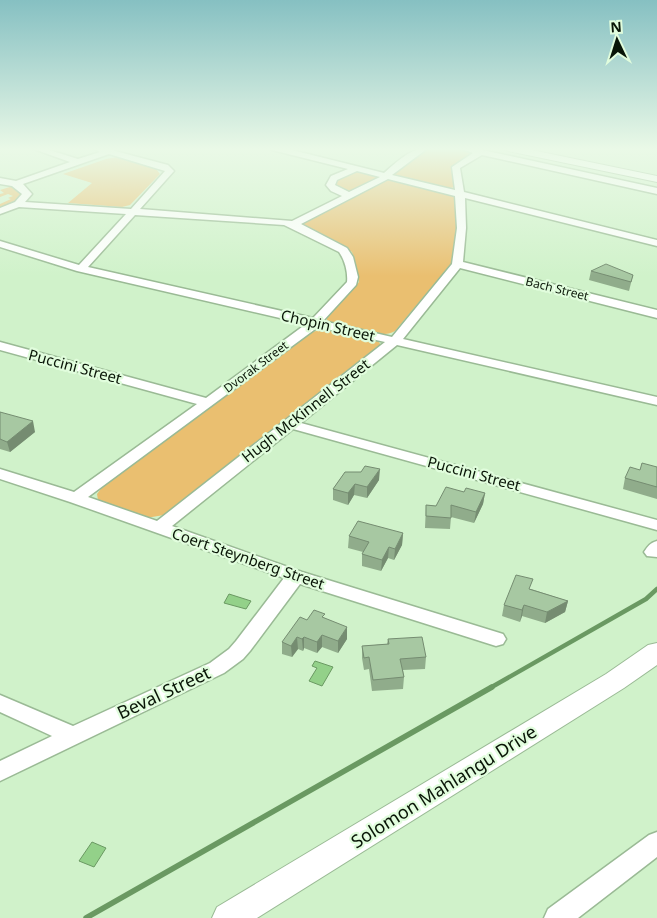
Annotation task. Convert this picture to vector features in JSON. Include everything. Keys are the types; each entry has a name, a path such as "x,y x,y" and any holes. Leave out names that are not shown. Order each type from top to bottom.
{"main road":[{"name":"Solomon Mahlangu Drive","path":"228,918 615,681 657,652"}],"street":[{"path":"0,212 18,204 26,194 25,191"},
{"path":"81,269 152,191"},
{"path":"338,191 350,196"},
{"path":"18,204 276,221 293,224 360,191"},
{"path":"447,191 657,243"},
{"path":"457,264 460,250 460,191"},
{"name":"Dvorak Street","path":"76,498 315,323 350,287 353,280 347,254 343,250 293,224"},
{"name":"Chopin Street","path":"0,244 81,269 657,401"},
{"name":"Bach Street","path":"457,264 657,314"},
{"name":"Hugh McKinnell Street","path":"159,528 395,341 457,264"},
{"name":"Puccini Street","path":"0,346 208,403"},
{"name":"Puccini Street","path":"290,424 657,525"},
{"name":"Coert Steynberg Street","path":"0,474 76,498 296,576 496,639"},
{"name":"Beval Street","path":"0,771 200,677 228,661 243,646 296,576"},
{"path":"0,704 73,736"},
{"path":"558,918 657,843"}],"shaded area":[{"path":"1,191 21,192 20,198 0,209 0,204 11,199 8,198 13,196 8,194 0,197 0,194 4,193"},
{"path":"83,191 144,191 130,205 122,207 68,203"},
{"path":"366,191 439,191 457,197 455,259 395,331 389,333 381,334 354,330 329,323 326,318 359,282 352,252 303,224"},
{"path":"328,329 377,340 381,345 164,515 146,518 98,500 97,494 103,486 311,332"},
{"path":"229,594 251,601 246,609 224,603"},
{"path":"315,661 333,667 322,686 309,681 317,668 312,666"},
{"path":"92,842 106,848 94,867 79,861"}],"building":[{"path":"606,264 633,275 631,282 591,271"},
{"path":"0,412 33,421 7,442 0,439"},
{"path":"642,463 657,467 657,487 625,478 630,467 640,470"},
{"path":"365,466 380,469 367,487 355,484 348,493 333,489 345,472 361,472"},
{"path":"446,487 464,492 466,488 485,493 476,512 451,505 451,518 426,516 426,505 436,506"},
{"path":"358,521 403,533 395,549 389,547 382,560 362,554 369,542 349,536"},
{"path":"516,575 533,579 529,589 568,601 547,612 524,605 522,610 504,605"},
{"path":"314,610 325,614 322,617 347,627 338,641 322,635 317,642 304,637 302,639 297,637 291,646 282,642 300,617 307,620"},
{"path":"422,637 426,657 400,659 404,677 373,680 369,657 364,658 362,646 389,644 388,639"}],"waterway":[{"path":"490,688 646,599 657,589"},
{"path":"86,918 492,687"}]}
